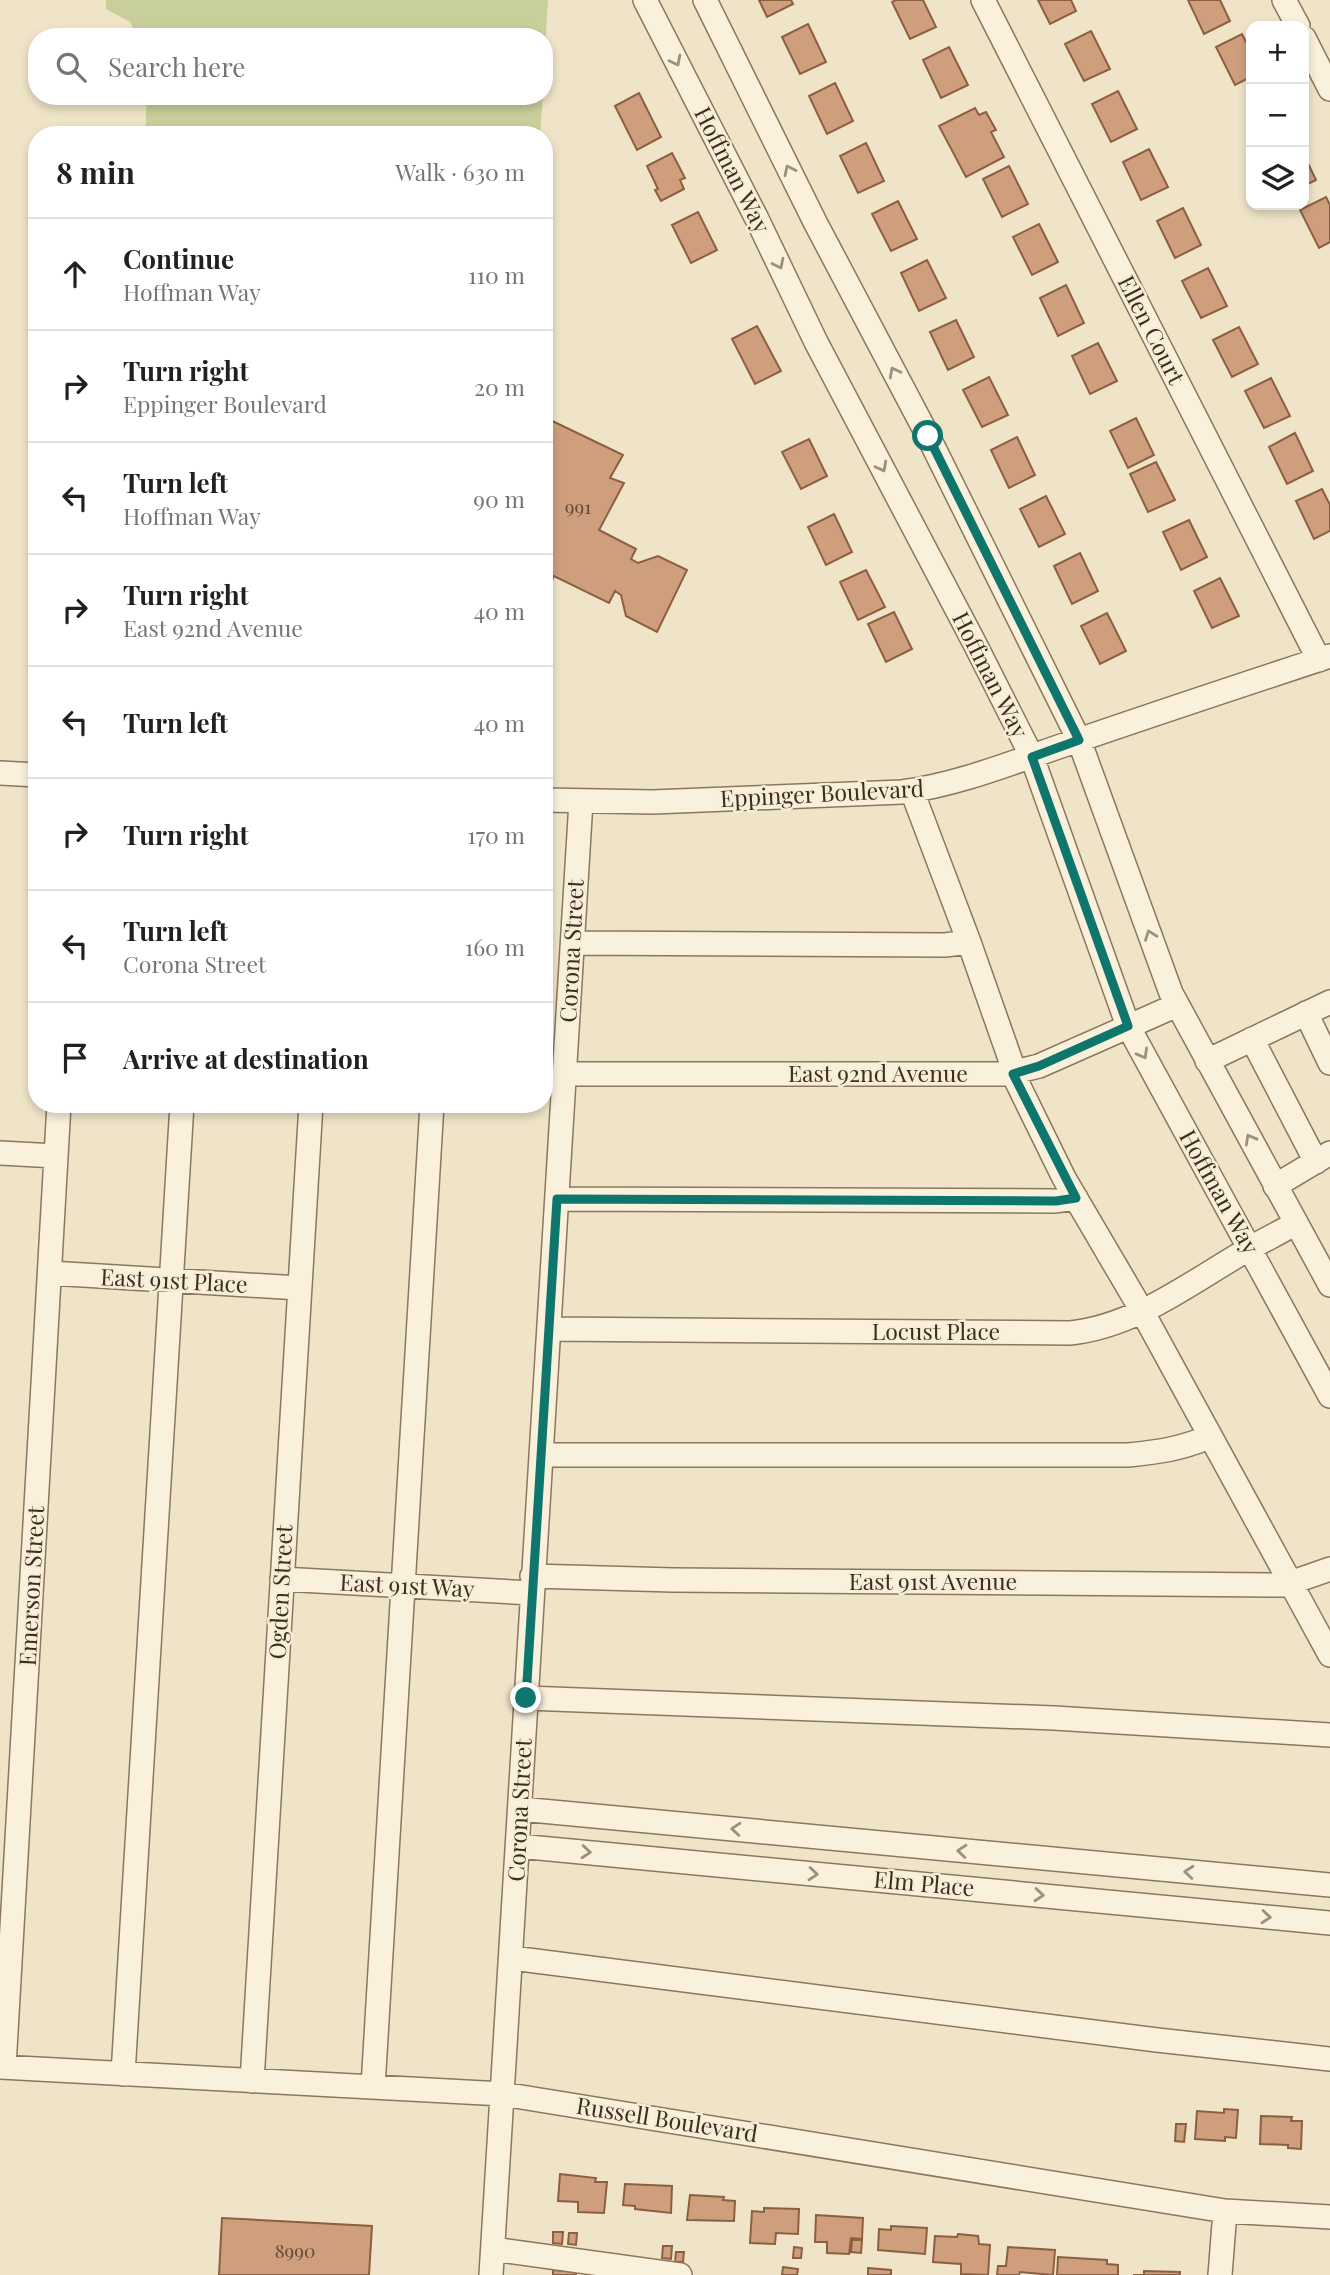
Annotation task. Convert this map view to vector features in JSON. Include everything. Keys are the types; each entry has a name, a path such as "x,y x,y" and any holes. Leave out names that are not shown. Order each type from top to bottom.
{"street":[{"name":"Hoffman Way","path":"645,0 757,219 816,342 1032,757 1128,1026 1330,1396"},
{"path":"705,0 815,222 928,436 1079,740 1177,1005 1330,1284"},
{"name":"Ellen Court","path":"983,0 1325,658"},
{"path":"1284,0 1295,21"},
{"path":"1309,48 1330,89"},
{"name":"Eppinger Boulevard","path":"553,800 653,802 912,791 937,787 1325,658"},
{"path":"0,772 28,774"},
{"path":"912,791 969,942 1014,1073 1076,1198 1142,1311 1330,1655"},
{"name":"Corona Street","path":"491,2275 581,801"},
{"path":"573,943 945,945 969,942"},
{"path":"1207,1062 1330,1002"},
{"name":"East 92nd Avenue","path":"565,1074 1014,1073 1039,1066 1177,1005"},
{"path":"1306,1013 1330,1063"},
{"path":"1252,1039 1323,1158 1275,1186"},
{"name":"Emerson Street","path":"2,2067 58,1113"},
{"path":"123,2074 182,1113"},
{"name":"Ogden Street","path":"252,2081 310,1113"},
{"path":"373,2087 431,1113"},
{"path":"0,1153 56,1156"},
{"path":"557,1199 1056,1201 1076,1198"},
{"name":"Locust Place","path":"549,1329 1070,1333 1111,1325 1142,1311 1296,1223"},
{"name":"East 91st Place","path":"50,1273 299,1288"},
{"path":"541,1455 1128,1455 1165,1452 1209,1437"},
{"name":"East 91st Avenue","path":"532,1584 673,1580 1292,1584 1330,1569"},
{"name":"East 91st Way","path":"282,1579 404,1586 532,1584"},
{"path":"526,1698 1054,1718 1330,1735"},
{"name":"Elm Place","path":"520,1809 1330,1885"},
{"name":"Elm Place","path":"519,1846 1330,1923"},
{"path":"512,1958 1330,2059"},
{"name":"Russell Boulevard","path":"2,2067 503,2094 1225,2211 1330,2217"},
{"path":"1220,2275 1225,2211"},
{"path":"493,2249 680,2275"}],"green space":[{"path":"106,0 548,0 546,28 133,28 130,22 106,9"},
{"path":"147,105 542,105 541,126 145,126"}],"building":[{"path":"759,0 791,0 793,4 767,17"},
{"path":"923,0 936,27 910,39 892,2"},
{"path":"1038,0 1071,0 1076,11 1050,24"},
{"path":"1188,0 1220,0 1230,21 1204,34"},
{"path":"808,24 826,62 800,74 782,37"},
{"path":"1091,31 1110,69 1084,81 1065,44"},
{"path":"1242,34 1246,42 1246,80 1235,85 1216,47"},
{"path":"949,47 968,85 941,98 923,60"},
{"path":"835,83 853,121 827,134 809,96"},
{"path":"1118,91 1137,129 1111,142 1092,104"},
{"path":"639,93 661,137 637,150 615,106"},
{"path":"975,108 979,115 986,112 996,130 991,132 1004,157 966,177 939,126"},
{"path":"866,143 884,181 858,193 840,156"},
{"path":"1149,149 1168,187 1141,200 1123,162"},
{"path":"672,153 685,178 680,180 684,189 661,201 647,166"},
{"path":"1309,165 1316,180 1309,184"},
{"path":"1009,166 1028,204 1002,217 983,179"},
{"path":"1326,197 1330,205 1330,242 1319,248 1300,210 1309,210 1309,206"},
{"path":"898,201 917,239 891,251 872,214"},
{"path":"1183,208 1201,245 1175,258 1157,221"},
{"path":"698,212 717,250 691,263 672,225"},
{"path":"1039,224 1058,262 1032,275 1013,237"},
{"path":"927,260 946,298 919,311 901,273"},
{"path":"1208,268 1227,306 1201,318 1182,281"},
{"path":"1066,285 1084,323 1058,336 1040,298"},
{"path":"956,320 974,357 948,370 930,332"},
{"path":"757,326 781,371 755,384 732,339"},
{"path":"1239,327 1258,364 1232,377 1213,340"},
{"path":"1098,343 1117,381 1090,394 1072,356"},
{"path":"989,377 1008,415 982,427 963,390"},
{"path":"1271,378 1290,416 1264,428 1245,391"},
{"path":"1136,418 1154,455 1128,468 1110,431"},
{"path":"553,421 623,455 610,478 624,483 599,530 636,549 631,559 638,563 658,556 687,570 657,632 626,616 621,595 615,591 609,603 554,576 553,578"},
{"path":"1295,433 1313,471 1287,484 1269,447"},
{"path":"1017,437 1035,475 1009,488 991,450"},
{"path":"809,439 827,476 801,489 782,452"},
{"path":"1156,462 1175,500 1148,512 1130,474"},
{"path":"1322,489 1330,505 1330,531 1314,539 1296,501"},
{"path":"1046,496 1065,534 1039,547 1020,509"},
{"path":"834,514 852,552 826,565 808,527"},
{"path":"1189,520 1207,557 1181,570 1163,532"},
{"path":"1080,553 1098,591 1072,604 1054,566"},
{"path":"866,570 885,607 858,620 840,582"},
{"path":"1220,578 1239,616 1212,628 1194,591"},
{"path":"894,612 912,649 886,662 868,624"},
{"path":"1107,613 1126,651 1100,664 1081,626"},
{"path":"1224,2109 1238,2110 1236,2138 1225,2137 1225,2141 1195,2139 1197,2111 1224,2113"},
{"path":"1261,2116 1292,2117 1291,2121 1302,2121 1301,2149 1288,2148 1288,2145 1260,2144"},
{"path":"1176,2124 1186,2124 1184,2142 1175,2141"},
{"path":"560,2174 607,2182 604,2213 578,2212 578,2202 558,2201"},
{"path":"625,2184 672,2186 671,2213 623,2205"},
{"path":"690,2195 724,2197 723,2200 735,2201 734,2221 687,2220"},
{"path":"764,2208 799,2209 798,2234 776,2233 775,2244 750,2243 752,2211 764,2212"},
{"path":"816,2215 863,2218 862,2239 851,2238 849,2254 827,2253 827,2242 815,2242"},
{"path":"222,2218 372,2226 369,2275 219,2275"},
{"path":"891,2226 927,2228 925,2254 878,2250 879,2229 891,2230"},
{"path":"553,2232 563,2232 562,2244 553,2243"},
{"path":"569,2233 577,2233 576,2245 568,2244"},
{"path":"958,2234 978,2236 979,2244 990,2245 988,2275 961,2274 961,2264 933,2262 935,2236 957,2237"},
{"path":"852,2240 862,2240 861,2253 851,2252"},
{"path":"663,2246 672,2246 671,2259 662,2258"},
{"path":"794,2247 802,2248 801,2258 793,2258"},
{"path":"1008,2247 1055,2250 1053,2275 1020,2272 1019,2275 997,2275 998,2266 1006,2266"},
{"path":"676,2252 684,2252 683,2262 675,2262"},
{"path":"1058,2257 1107,2260 1107,2264 1118,2265 1118,2275 1057,2275"},
{"path":"783,2267 798,2269 797,2275 782,2275"},
{"path":"868,2268 891,2270 891,2275 868,2275"},
{"path":"553,2270 576,2272 576,2275 553,2275"},
{"path":"1144,2271 1180,2272 1178,2275 1144,2275"}],"route":[{"path":"526,1698 557,1199 1056,1201 1076,1198 1013,1074 1039,1066 1128,1026 1032,757 1079,740 928,436"}]}
